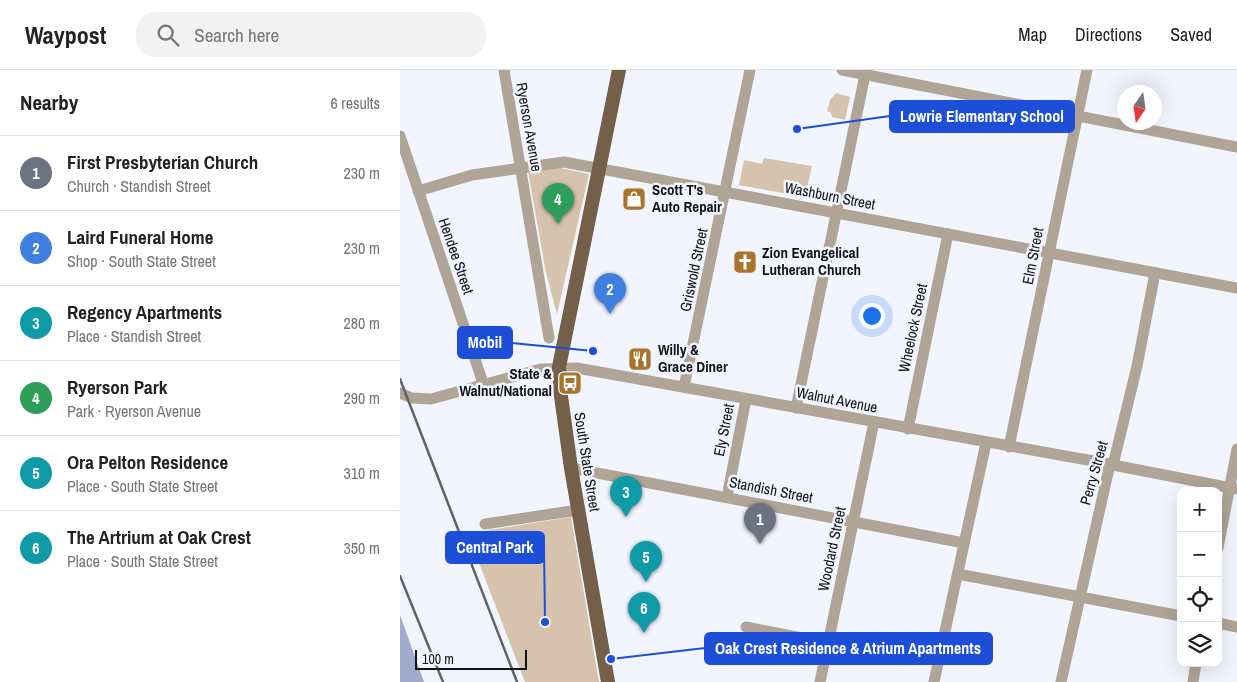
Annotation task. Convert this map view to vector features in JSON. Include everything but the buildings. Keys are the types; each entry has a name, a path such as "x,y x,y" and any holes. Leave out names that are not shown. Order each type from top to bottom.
{"main road":[{"name":"South State Street","path":"608,682 571,468 560,389 560,367 619,70"}],"street":[{"name":"Ryerson Avenue","path":"504,70 549,338"},
{"name":"Griswold Street","path":"684,387 750,70"},
{"path":"842,70 865,72 1237,147"},
{"name":"Elm Street","path":"1009,447 1087,70"},
{"path":"796,408 865,72"},
{"name":"Hendee Street","path":"400,136 484,386"},
{"name":"Washburn Street","path":"418,191 472,175 564,162 1237,288"},
{"name":"Wheelock Street","path":"908,429 948,234"},
{"name":"Perry Street","path":"1061,682 1137,366 1155,273"},
{"name":"Walnut Avenue","path":"400,393 412,398 431,399 541,369 576,368 986,443 1112,464 1233,489"},
{"name":"Ely Street","path":"726,497 746,399"},
{"name":"Woodard Street","path":"820,682 874,422"},
{"path":"934,682 986,443"},
{"path":"1222,532 1233,489 1237,448"},
{"name":"Standish Street","path":"571,468 964,543"},
{"path":"485,524 578,510"},
{"path":"958,574 1177,615"},
{"path":"1222,624 1237,627"},
{"path":"746,627 827,643"},
{"path":"1193,682 1195,667"}],"shaded area":[{"path":"836,93 850,97 845,120 832,117 831,113 827,111 830,100"},
{"path":"764,158 812,166 805,197 739,185 744,160 762,164"},
{"path":"556,167 589,174 557,314 546,273 528,171"},
{"path":"571,517 599,682 525,682 469,537 487,534 489,530"}],"water":[{"path":"400,615 424,682 400,682"}],"railway":[{"path":"400,379 517,682"},
{"path":"400,576 443,682"}],"place":[{"name":"Lowrie Elementary School","path":"797,129"},
{"name":"Scott T's Auto Repair","path":"634,199"},
{"name":"Ryerson Park","path":"558,224"},
{"name":"Zion Evangelical Lutheran Church","path":"745,262"},
{"name":"Laird Funeral Home","path":"610,314"},
{"name":"Mobil","path":"593,351"},
{"name":"Willy & Grace Diner","path":"640,359"},
{"name":"State & Walnut/National","path":"570,383"},
{"name":"Regency Apartments","path":"626,517"},
{"name":"First Presbyterian Church","path":"760,544"},
{"name":"Ora Pelton Residence","path":"646,582"},
{"name":"Central Park","path":"545,622"},
{"name":"The Artrium at Oak Crest","path":"644,633"},
{"name":"Oak Crest Residence & Atrium Apartments","path":"611,659"}]}
